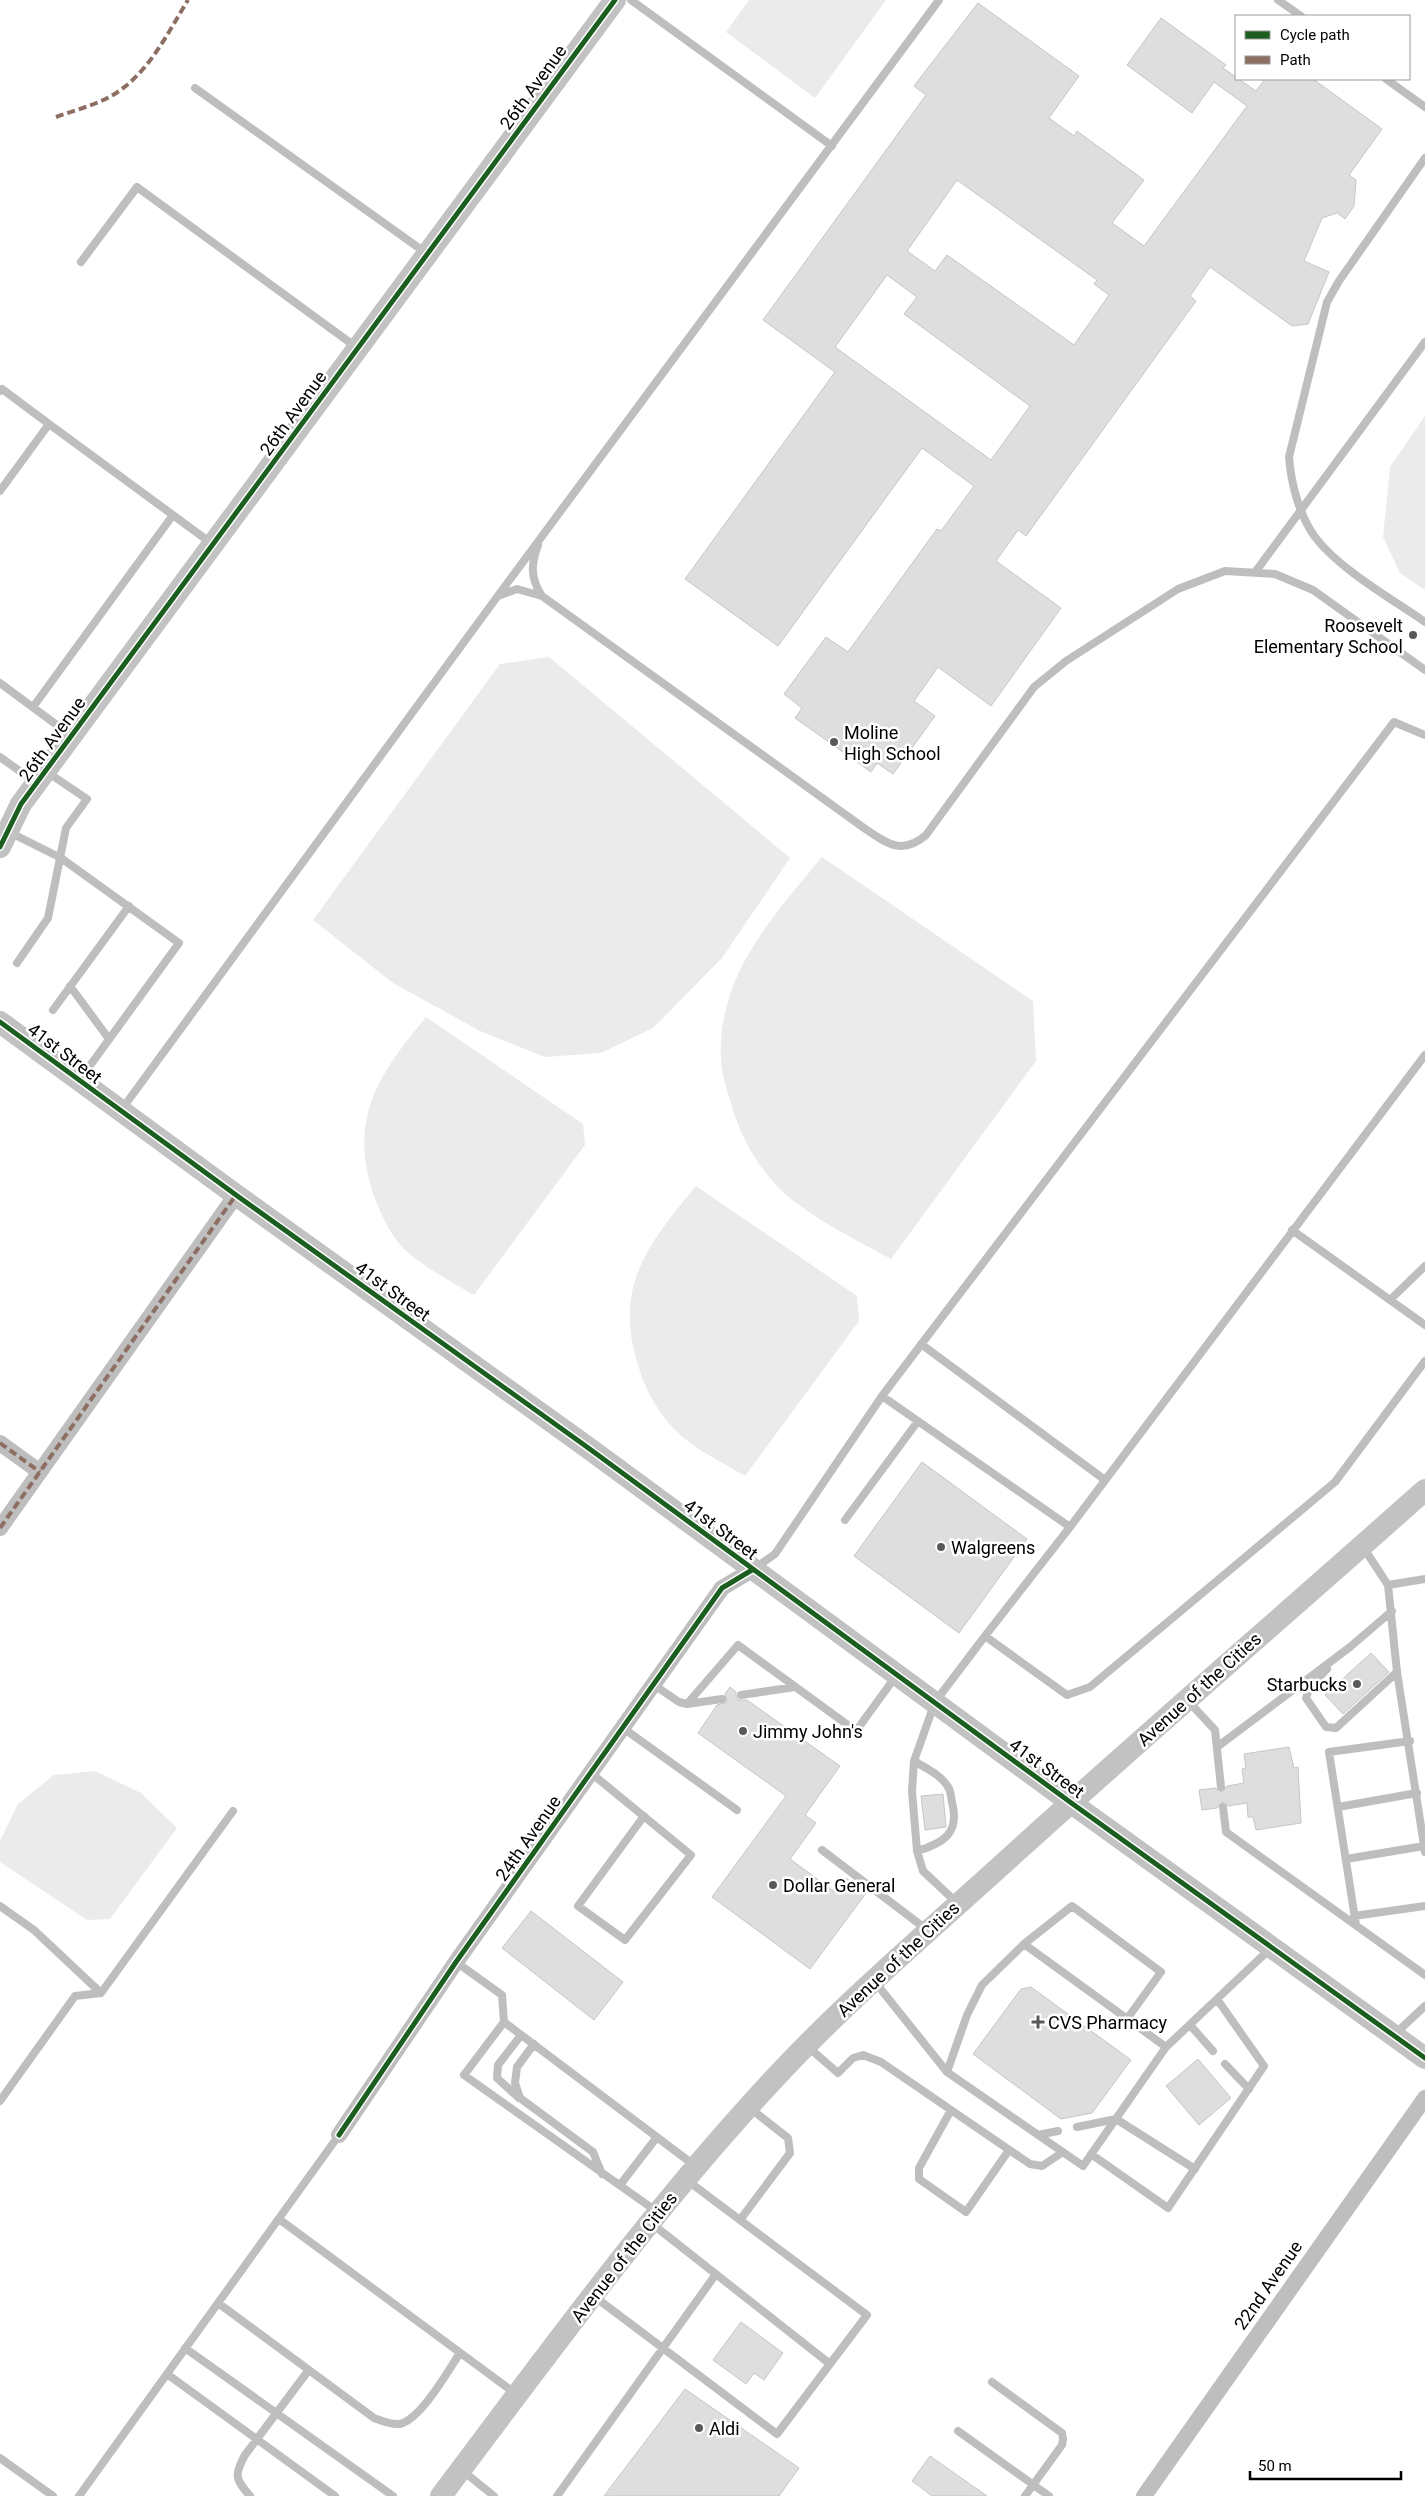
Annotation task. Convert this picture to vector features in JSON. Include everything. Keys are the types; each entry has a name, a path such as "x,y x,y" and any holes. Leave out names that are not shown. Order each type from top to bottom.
{"street":[{"name":"26th Avenue","path":"4,839 21,804 615,0"},
{"name":"41st Street","path":"0,1022 236,1195 587,1447 1070,1802 1425,2058"},
{"path":"0,1528 236,1195"},
{"path":"0,1442 40,1472"},
{"name":"Avenue of the Cities","path":"441,2496 654,2217 749,2107 807,2046 927,1930 1425,1490"},
{"name":"24th Avenue","path":"339,2135 456,1962 722,1588 752,1570"},
{"name":"22nd Avenue","path":"1144,2496 1425,2098"}],"lane":[{"path":"630,0 832,146"},
{"path":"120,1111 540,538 939,0"},
{"path":"1278,0 1300,15"},
{"path":"1387,80 1425,107"},
{"path":"196,88 428,254"},
{"path":"1425,158 1339,281 1327,302 1289,457 1291,478 1302,511 1315,536 1327,550 1425,622"},
{"path":"81,262 137,187 358,348"},
{"path":"1256,572 1425,342"},
{"path":"0,391 2,389 213,544"},
{"path":"0,491 49,424"},
{"path":"33,708 173,515"},
{"path":"540,538 532,561 532,572 542,596"},
{"path":"497,597 517,589 542,596 864,828 887,843 910,846 926,835 1034,687 1066,660 1178,589 1225,571 1256,572 1292,579 1314,590 1425,670"},
{"path":"0,683 72,736"},
{"path":"752,1570 774,1554 882,1396 1394,722 1425,734"},
{"path":"0,757 87,799 66,828 48,918 17,963"},
{"path":"4,839 61,858 179,943 79,1080"},
{"path":"53,1010 129,906"},
{"path":"70,986 109,1039"},
{"path":"958,1903 923,1871 917,1851 912,1791 914,1761 935,1702 1070,1527 1425,1055"},
{"path":"1292,1230 1425,1325"},
{"path":"1390,1300 1425,1266"},
{"path":"921,1344 1105,1480"},
{"path":"985,1636 1067,1695 1090,1687 1335,1482 1425,1361"},
{"path":"882,1396 1070,1527"},
{"path":"845,1520 918,1421"},
{"path":"1346,1860 1425,1849 1410,1740 1397,1672 1388,1585 1362,1546"},
{"path":"1388,1585 1425,1579"},
{"path":"1217,1747 1350,1647 1392,1611"},
{"path":"687,1704 738,1645 856,1731 898,1674"},
{"path":"1350,1647 1310,1687 1306,1698 1326,1728 1336,1728 1397,1672"},
{"path":"654,1685 679,1702 687,1704 722,1699"},
{"path":"741,1695 795,1686"},
{"path":"1186,1700 1215,1730 1221,1787"},
{"path":"623,1728 737,1810"},
{"path":"1356,1925 1329,1752 1410,1740"},
{"path":"914,1761 934,1772 948,1787 954,1809 954,1826 947,1838 935,1846 917,1851"},
{"path":"591,1773 644,1816 691,1855 625,1940 578,1906 644,1816"},
{"path":"1338,1806 1417,1793"},
{"path":"1224,1807 1226,1832 1425,1975"},
{"path":"0,2100 75,1996 101,1993 233,1811"},
{"path":"822,1850 927,1930"},
{"path":"0,1906 34,1930 101,1993"},
{"path":"947,2072 967,2015 982,1985 1024,1944 1072,1906 1161,1972 1127,2018"},
{"path":"1354,1916 1425,1906"},
{"path":"1024,1944 1166,2047"},
{"path":"874,1980 947,2072 1083,2166 1166,2047 1272,1947"},
{"path":"456,1962 502,1995 504,2022 464,2075 620,2185 716,2274 830,2364"},
{"path":"1091,2154 1168,2208 1264,2066 1217,1999"},
{"path":"1394,2035 1425,2006"},
{"path":"504,2022 658,2137 740,2220 867,2315 777,2434 593,2295"},
{"path":"1190,2025 1213,2051"},
{"path":"521,2034 498,2065 497,2078 520,2098 593,2152 602,2174"},
{"path":"520,2098 514,2083 517,2067 534,2044"},
{"path":"807,2046 838,2072 854,2058 863,2055 881,2062 1030,2164 1042,2166 1063,2152"},
{"path":"1225,2064 1249,2089"},
{"path":"740,2220 790,2152 788,2138 749,2107"},
{"path":"951,2110 919,2168 919,2179 966,2212 1009,2150"},
{"path":"1077,2127 1116,2119 1194,2169"},
{"path":"1038,2135 1058,2131"},
{"path":"79,2496 339,2135"},
{"path":"620,2185 658,2137"},
{"path":"279,2219 518,2395"},
{"path":"557,2496 716,2274"},
{"path":"218,2303 374,2418 388,2423 400,2424 415,2416 460,2353"},
{"path":"186,2348 393,2496"},
{"path":"250,2496 238,2482 237,2470 245,2455 308,2371"},
{"path":"167,2374 335,2496"},
{"path":"992,2382 1062,2433 1062,2445 1025,2496"},
{"path":"958,2431 1049,2496"},
{"path":"0,2458 53,2496"},
{"path":"461,2470 494,2496"}],"shaded area":[{"path":"749,0 886,0 815,98 726,32"},
{"path":"1425,416 1425,590 1400,573 1383,537 1390,467"},
{"path":"549,657 790,858 722,958 653,1028 601,1053 545,1057 480,1031 393,983 313,920 500,664"},
{"path":"822,857 1033,1001 1036,1061 891,1259 821,1220 799,1205 777,1186 759,1164 745,1139 734,1113 722,1072 722,1028 728,1000 738,974 767,925"},
{"path":"426,1017 583,1124 585,1145 474,1295 429,1268 404,1249 389,1230 373,1193 366,1166 364,1141 367,1119 373,1098 382,1077 395,1057"},
{"path":"696,1186 857,1296 859,1321 745,1476 709,1456 673,1428 659,1411 648,1392 632,1342 630,1316 632,1293 638,1271 648,1250 662,1229"},
{"path":"95,1771 141,1793 177,1828 110,1919 87,1920 0,1862 0,1841 18,1804 54,1775"}],"building":[{"path":"978,3 1079,76 1049,118 1074,136 1077,131 1144,180 1112,223 1144,246 1247,106 1214,82 1192,113 1127,65 1161,18 1226,65 1223,68 1235,76 1235,80 1240,80 1256,91 1264,80 1314,80 1382,129 1349,175 1356,180 1354,206 1345,219 1337,213 1322,218 1304,261 1329,272 1308,324 1292,326 1210,267 1190,296 1196,301 1026,536 1018,530 996,561 1061,608 991,706 938,667 914,701 935,716 893,774 877,763 871,772 795,718 802,708 784,694 826,637 848,652 937,529 941,531 974,486 922,448 778,646 685,579 835,372 763,320 926,95 914,86","holes":["957,180 1097,280 1094,284 1109,295 1074,345 947,255 935,271 907,251","887,275 917,297 904,314 1030,406 991,460 835,347"]},
{"name":"Walgreens","path":"922,1462 1027,1539 959,1633 854,1556"},
{"name":"Starbucks","path":"1371,1653 1389,1672 1343,1714 1325,1695"},
{"name":"Dollar General","path":"730,1687 736,1692 738,1700 747,1700 840,1766 805,1815 816,1823 790,1859 835,1892 846,1878 866,1893 810,1969 712,1897 786,1796 698,1733 717,1705 727,1702 725,1694"},
{"path":"1289,1747 1294,1768 1298,1767 1301,1823 1256,1830 1253,1817 1248,1817 1247,1803 1228,1806 1222,1802 1217,1808 1202,1810 1199,1790 1215,1788 1222,1792 1227,1786 1244,1783 1242,1769 1246,1768 1244,1754"},
{"path":"943,1794 946,1827 925,1830 921,1796"},
{"path":"531,1911 623,1982 594,2020 502,1948"},
{"name":"CVS Pharmacy","path":"1031,1987 1131,2060 1092,2113 1061,2119 973,2054 1021,1989"},
{"path":"1198,2059 1231,2098 1199,2125 1166,2086"},
{"path":"741,2322 783,2353 764,2380 754,2373 746,2384 713,2360"},
{"name":"Aldi","path":"685,2389 799,2468 779,2496 604,2496"},
{"path":"930,2456 987,2496 932,2496 912,2481"}],"marked path":[{"path":"56,117 100,102 126,86 137,76 156,52 188,0"},
{"path":"0,1528 236,1195"},
{"path":"0,1443 40,1472"}],"cycle path":[{"path":"0,847 21,804 615,0"},
{"path":"0,1022 236,1195 587,1447 1070,1802 1425,2058"},
{"path":"339,2135 456,1962 722,1588 752,1570"}],"place":[{"name":"Roosevelt Elementary School","path":"1413,635"},
{"name":"Moline High School","path":"834,742"},
{"name":"Walgreens","path":"941,1547"},
{"name":"Starbucks","path":"1357,1684"},
{"name":"Jimmy John's","path":"743,1731"},
{"name":"Dollar General","path":"773,1885"},
{"name":"CVS Pharmacy","path":"1038,2022"},
{"name":"Aldi","path":"699,2428"}]}
